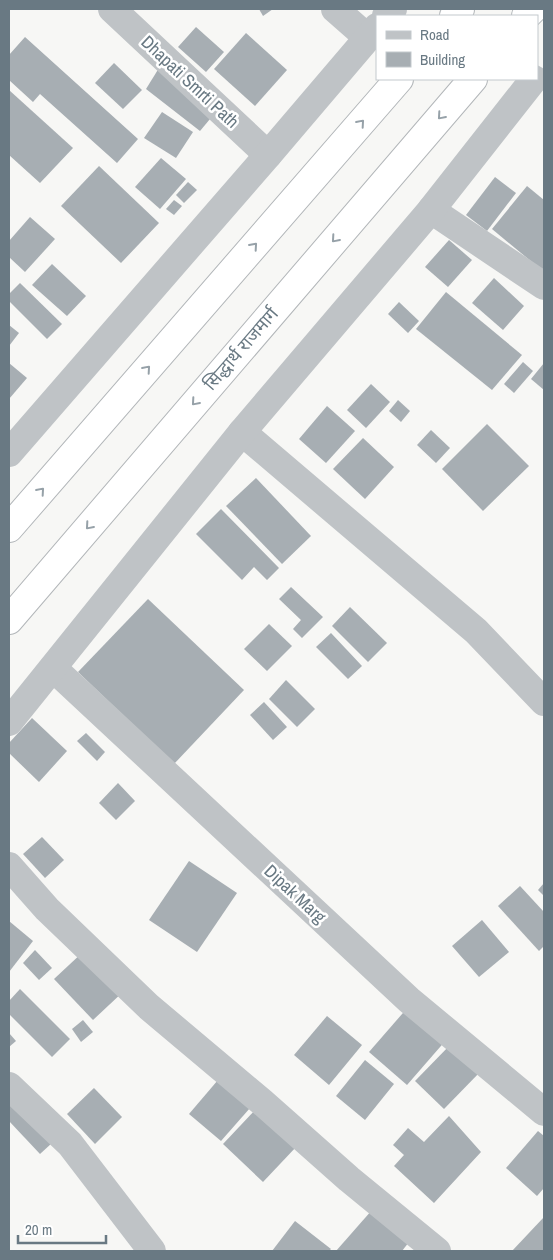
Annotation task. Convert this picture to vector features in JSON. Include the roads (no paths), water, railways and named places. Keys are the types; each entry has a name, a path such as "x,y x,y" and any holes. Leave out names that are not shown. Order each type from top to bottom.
{"highway":[{"path":"9,528 398,80"},
{"name":"सिद्धार्थ राजमार्ग","path":"9,620 472,80"}],"street":[{"name":"Dhapati Smrti Path","path":"112,9 268,155"},
{"path":"9,453 268,155 372,32 335,9"},
{"path":"9,722 242,432 431,210 536,80"},
{"path":"431,210 544,286"},
{"path":"242,432 476,631 544,702"},
{"name":"Dipak Marg","path":"53,668 409,1000 544,1112"},
{"path":"9,866 47,909 149,1007 262,1102 349,1179 438,1251"},
{"path":"9,1086 70,1144 152,1251"}]}
